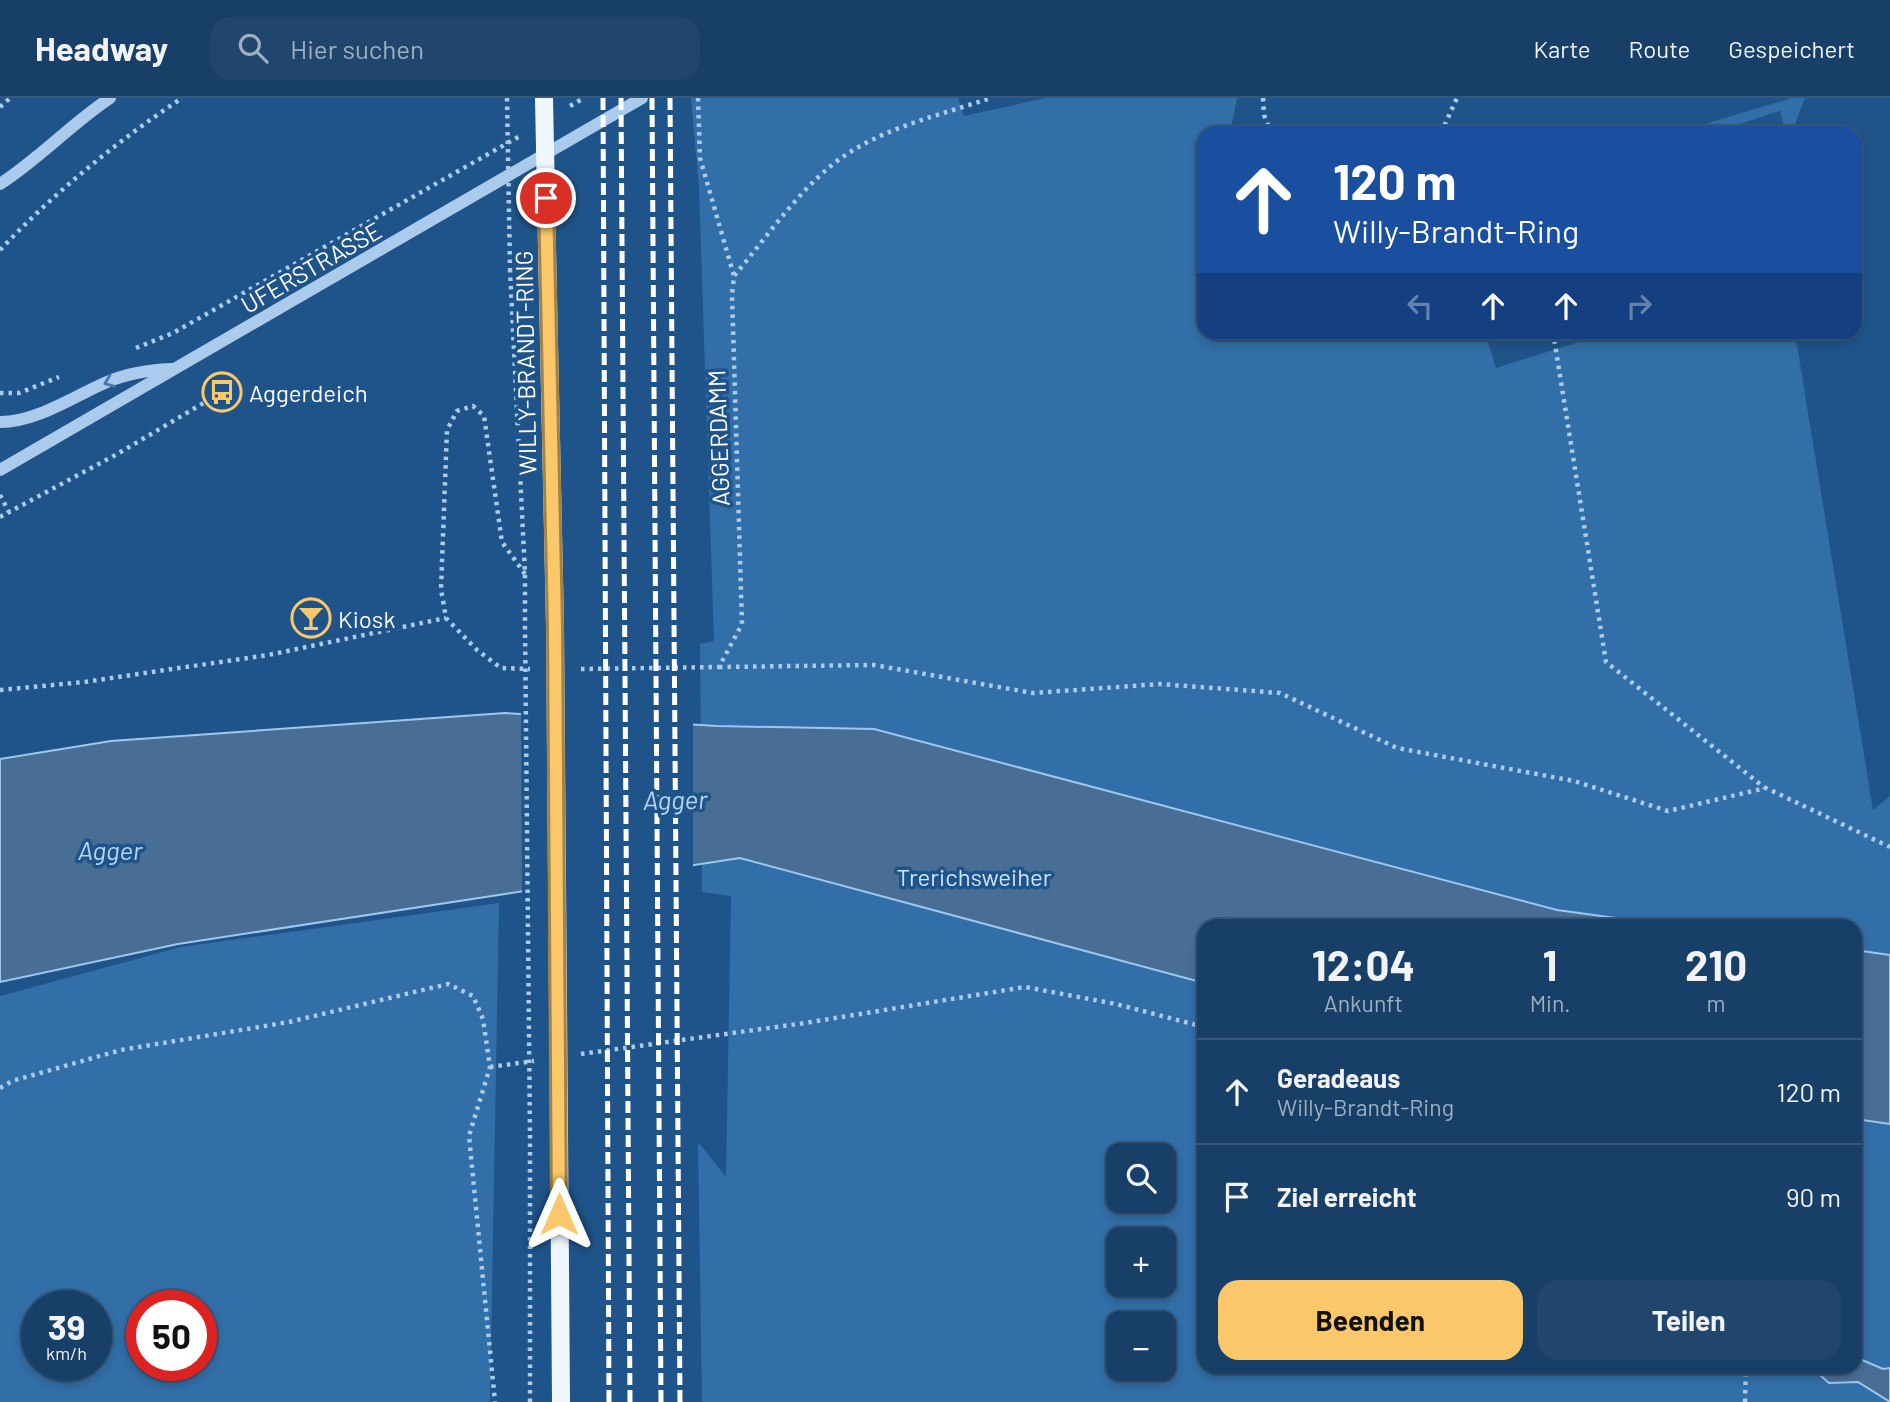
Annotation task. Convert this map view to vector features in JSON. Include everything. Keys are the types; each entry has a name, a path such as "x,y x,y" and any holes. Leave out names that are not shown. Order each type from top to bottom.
{"main road":[{"name":"WILLY-BRANDT-RING","path":"544,98 555,626 561,1402"}],"street":[{"path":"0,194 19,172 80,118 110,98"},
{"name":"UFERSTRASSE","path":"0,470 642,98"},
{"path":"0,184 19,172"},
{"path":"0,422 11,422 40,413 110,381 146,370 175,369"}],"path":[{"path":"0,107 10,98"},
{"path":"0,250 49,200 134,130 182,98"},
{"path":"507,98 510,269 525,574 530,1402"},
{"path":"561,112 584,98"},
{"name":"AGGERDAMM","path":"698,98 700,158 734,276 732,295 741,624 719,667"},
{"path":"734,276 822,174 847,154 901,128 991,98"},
{"path":"1263,98 1264,115 1268,126"},
{"path":"1444,126 1457,98"},
{"path":"130,350 173,333 525,133"},
{"path":"1554,340 1606,662 1766,788 1890,847"},
{"path":"0,393 19,393 68,374"},
{"path":"0,517 119,453 222,392"},
{"path":"525,574 502,542 484,416 473,406 457,411 447,430 441,589 446,618 477,650 501,667 538,670"},
{"path":"0,495 9,512"},
{"path":"0,691 84,682 268,655 446,618"},
{"path":"580,669 874,665 1032,693 1160,684 1280,693 1397,748 1573,781 1668,811 1766,788"},
{"path":"0,1088 12,1081 121,1049 289,1022 447,984 473,996 482,1019 490,1068 469,1136 495,1402"},
{"path":"572,1056 805,1023 1025,987 1116,1004 1197,1025"},
{"path":"490,1068 545,1060"},
{"path":"1745,1402 1746,1374"}],"green space":[{"name":"Trerichsweiher","path":"691,98 958,98 964,116 1046,98 1237,98 1231,126 1197,126 1197,340 1487,340 1496,368 1585,340 1796,340 1873,810 1890,796 1890,1402 702,1402 698,1142 726,1177 731,896 702,892 700,644 714,641 699,188"},
{"path":"1792,98 1805,98 1793,126 1784,126 1780,111 1734,126 1698,126"},
{"path":"499,903 490,1402 0,1402 0,996 181,947"}],"water":[{"name":"Agger","path":"505,713 717,726 874,729 1557,910 1623,919 1197,919 1197,981 740,858 178,944 0,982 0,759 111,741"},
{"path":"1862,951 1890,955 1890,1124 1862,1120"},
{"path":"1862,1360 1883,1369 1890,1368 1890,1402 1858,1382 1829,1383 1819,1374 1862,1374"}],"pier":[{"path":"521,710 693,721 693,868 522,893"}],"railway":[{"path":"603,98 609,1402"},
{"path":"621,98 630,1402"},
{"path":"652,98 661,1402"},
{"path":"670,98 680,1402"}],"place":[{"name":"Aggerdeich","path":"222,392"},
{"name":"Kiosk","path":"311,618"}],"route":[{"path":"546,198 555,626 559,1214"}]}
